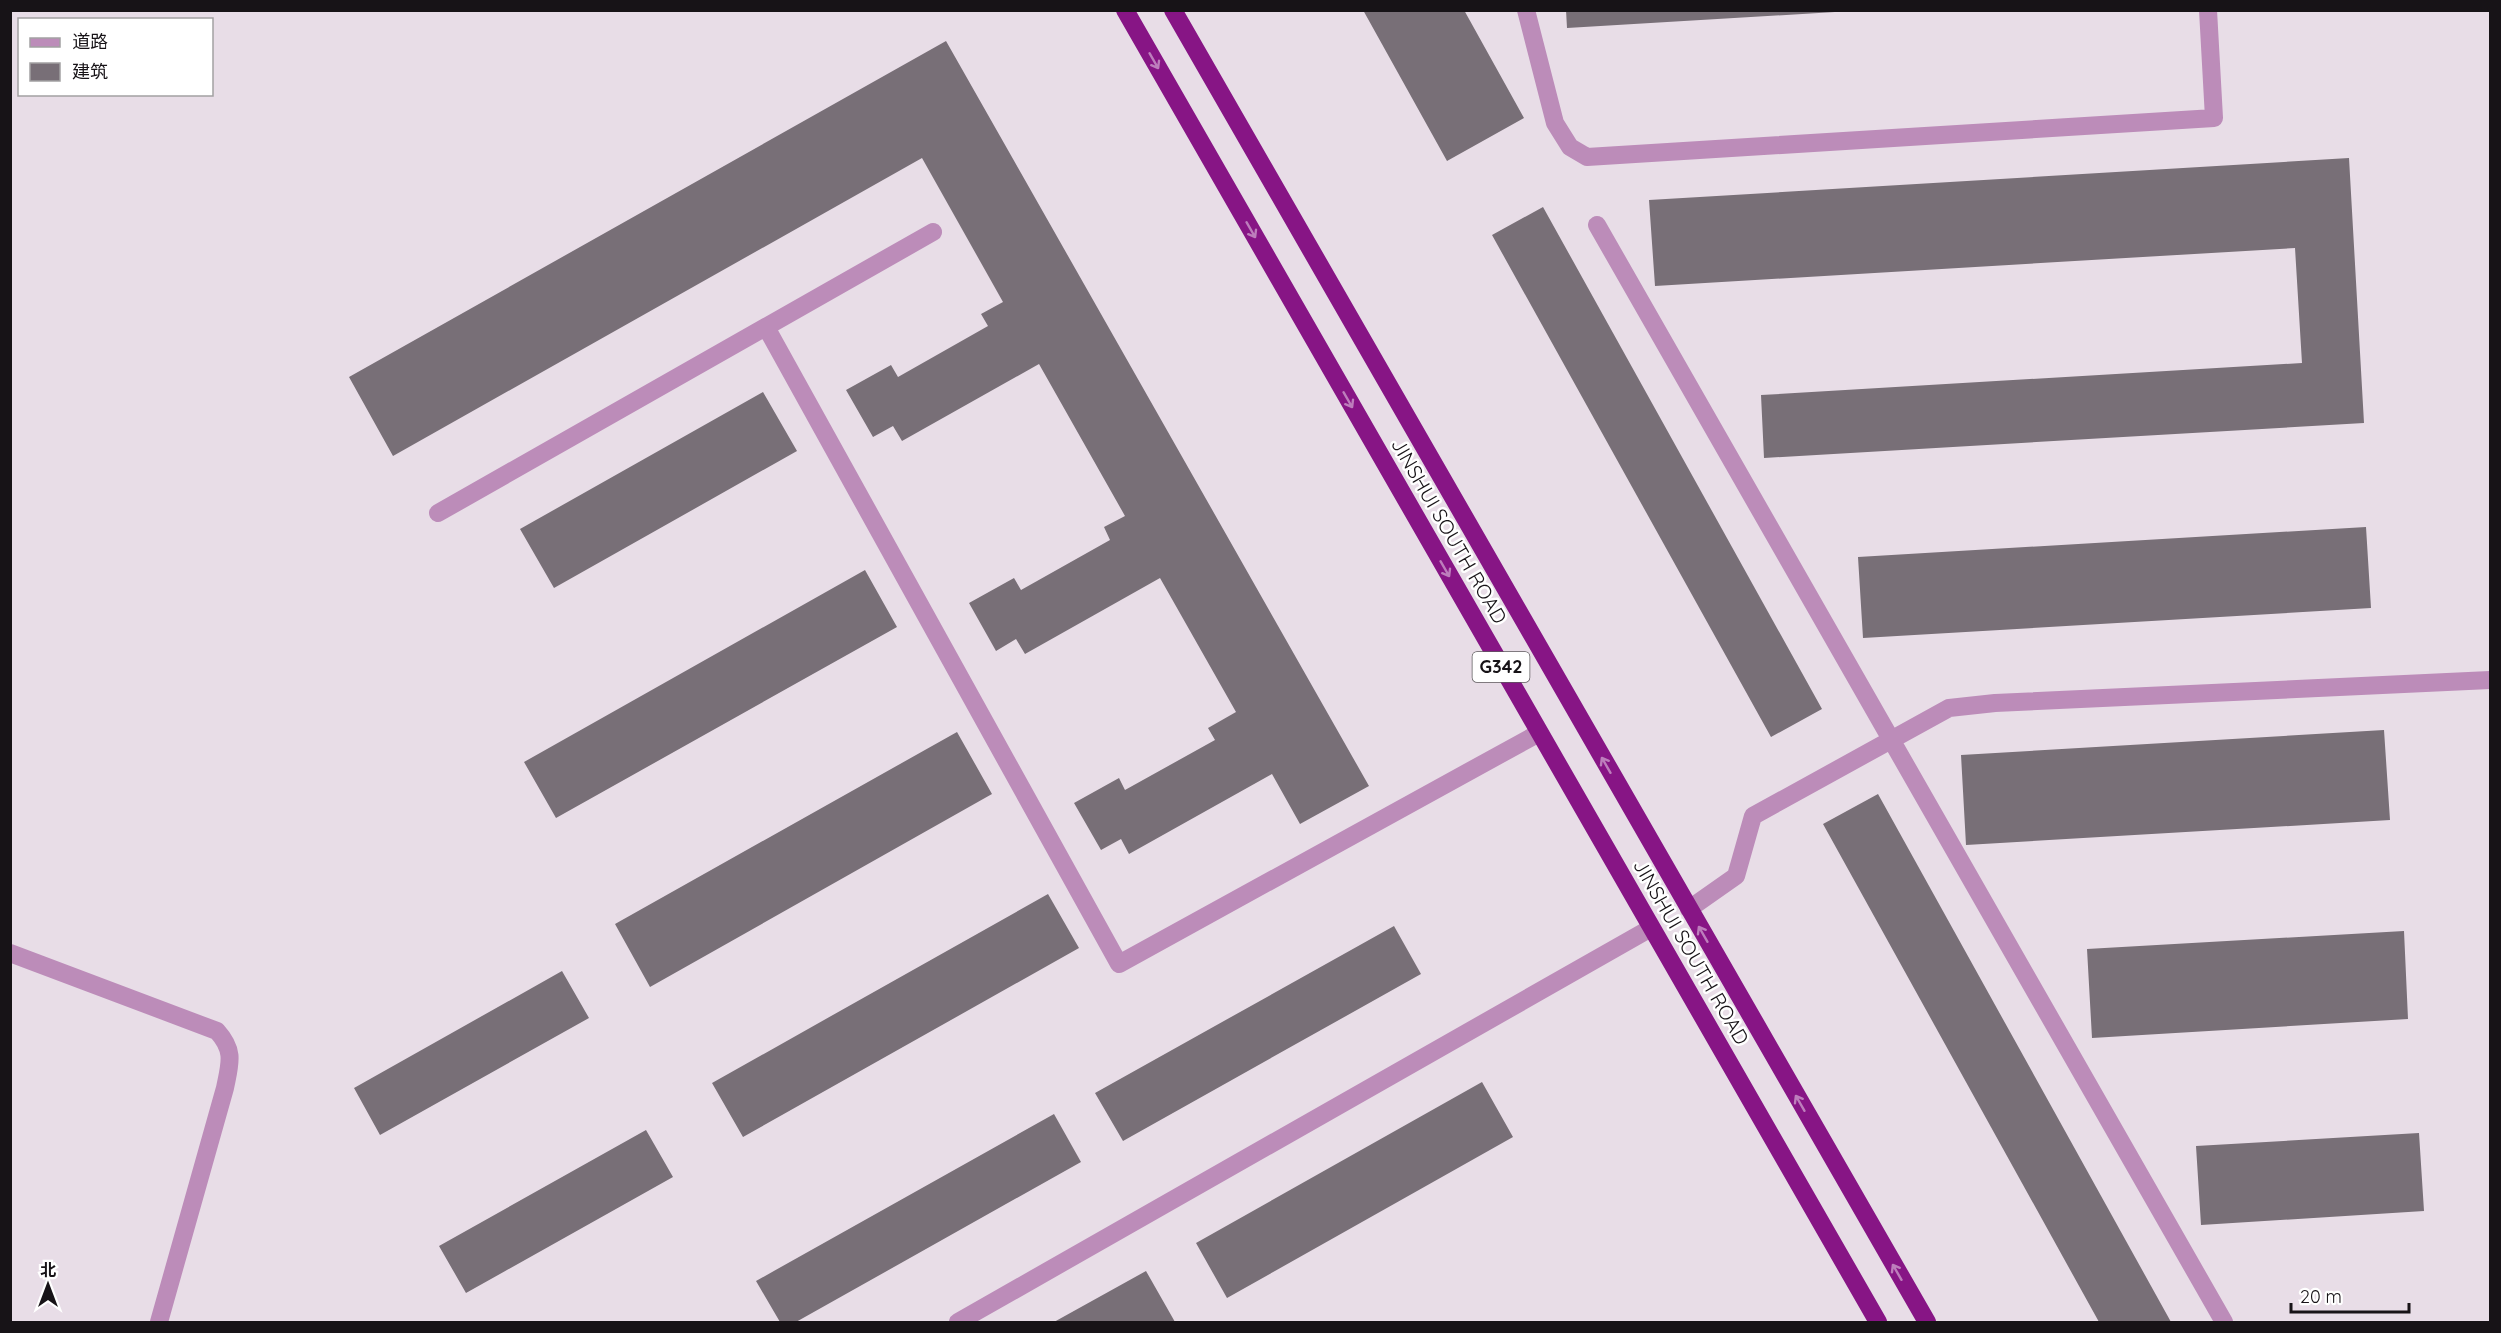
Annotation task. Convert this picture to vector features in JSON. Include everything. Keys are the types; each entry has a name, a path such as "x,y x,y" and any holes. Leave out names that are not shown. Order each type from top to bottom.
{"highway":[{"name":"JINSHUI SOUTH ROAD","path":"1125,10 1878,1323"},
{"name":"JINSHUI SOUTH ROAD","path":"1173,10 1927,1323"}],"street":[{"path":"1526,10 1556,123 1570,147 1587,157 2214,118 2208,10"},
{"path":"1597,225 2224,1323"},
{"path":"438,513 933,232"},
{"path":"766,327 1119,964 1539,733"},
{"path":"1689,909 1736,876 1753,816 1890,738 1949,708 1995,703 2490,680"},
{"path":"958,1323 1651,928"},
{"path":"10,953 217,1030 228,1043 230,1061 225,1088 159,1323"}],"building":[{"path":"1363,10 1464,10 1524,118 1447,161"},
{"path":"1566,10 1835,10 1835,12 1567,28"},
{"path":"946,41 1369,786 1300,824 1272,774 1129,854 1121,839 1101,850 1074,803 1119,778 1125,790 1215,740 1208,728 1236,712 1160,578 1025,654 1016,639 996,651 969,603 1014,578 1021,590 1110,540 1104,527 1125,516 1039,364 902,441 893,426 873,437 846,390 891,365 898,377 988,326 981,314 1003,302 922,158 393,456 349,377"},
{"path":"2349,158 2364,423 1764,458 1761,395 2302,363 2295,248 1655,286 1649,200"},
{"path":"1543,207 1822,709 1771,737 1492,235"},
{"path":"763,392 797,451 554,588 520,529"},
{"path":"2366,527 2371,608 1863,638 1858,557"},
{"path":"865,570 897,627 556,818 524,762"},
{"path":"2384,730 2390,820 1966,845 1961,755"},
{"path":"957,732 992,794 650,987 615,924"},
{"path":"1878,794 2171,1322 2099,1322 1823,824"},
{"path":"1048,894 1079,948 743,1137 712,1083"},
{"path":"1394,926 1421,974 1123,1141 1095,1093"},
{"path":"2404,931 2408,1019 2092,1038 2087,949"},
{"path":"562,971 589,1018 380,1135 354,1088"},
{"path":"1482,1082 1513,1137 1227,1298 1196,1243"},
{"path":"1054,1114 1081,1162 796,1322 780,1322 756,1281"},
{"path":"646,1130 673,1177 466,1293 439,1246"},
{"path":"2419,1133 2424,1211 2201,1225 2196,1146"},
{"path":"1146,1271 1175,1322 1054,1322"}]}
